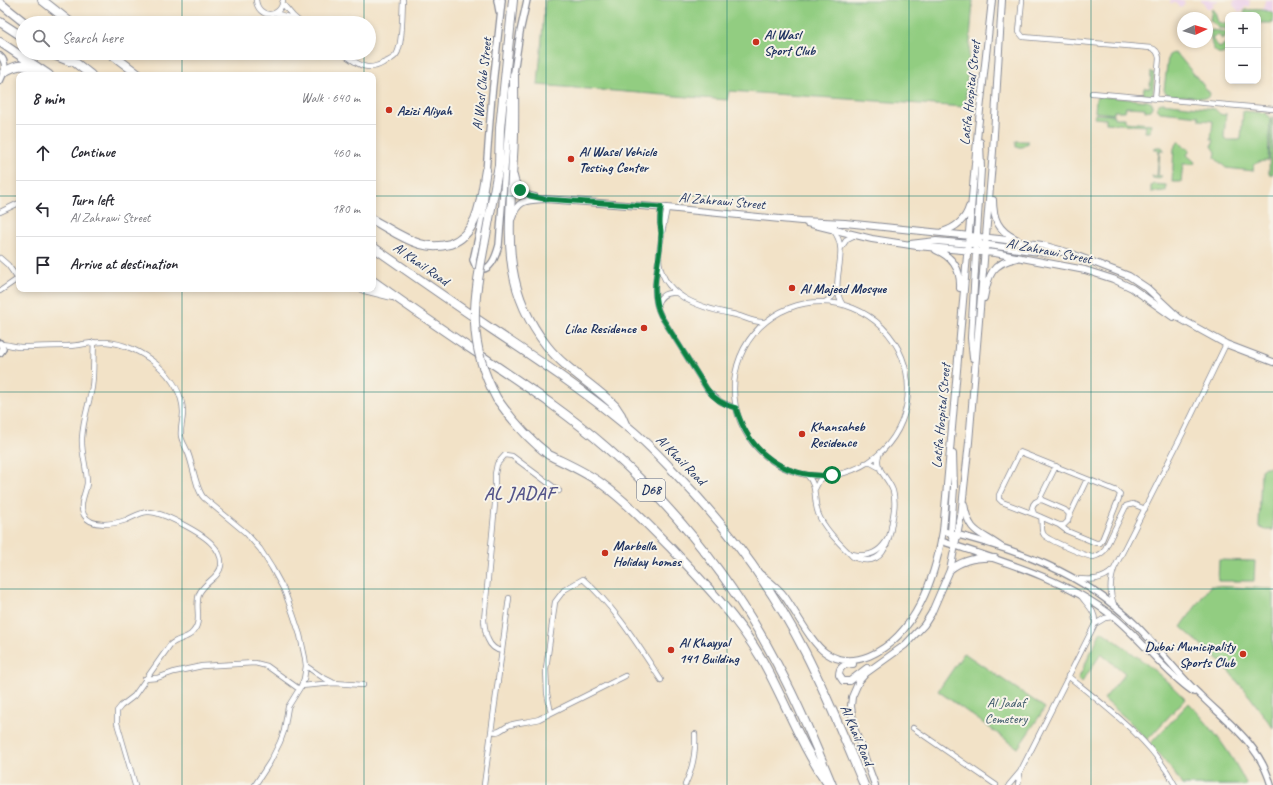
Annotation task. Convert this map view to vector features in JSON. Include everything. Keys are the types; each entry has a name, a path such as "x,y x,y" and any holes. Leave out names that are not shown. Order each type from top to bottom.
{"highway":[{"path":"42,0 62,16"},
{"path":"512,0 498,165 476,297 474,325 481,364 497,399 518,426 549,455 601,483 626,503 648,524 717,597 741,628 761,659 806,750 828,785"},
{"path":"0,3 16,16"},
{"path":"0,22 16,32"},
{"path":"0,42 16,53"},
{"path":"27,60 45,72"},
{"path":"65,60 77,65"},
{"path":"71,60 87,72"},
{"path":"119,60 135,72"},
{"path":"4,72 13,66 22,65 42,72"},
{"path":"514,75 514,156 509,229 510,260 520,300 533,326 553,353 615,406 625,424"},
{"path":"376,222 421,245 437,246 454,242 466,234 476,219 481,203 486,170"},
{"name":"Al Khail Road","path":"376,249 563,377 625,424 664,460 699,498 733,538 758,572 780,608 804,651 834,713 864,785"},
{"name":"D68","path":"376,283 547,400 577,423 643,482 678,519 709,557 756,626 778,664 806,722 832,785"},
{"path":"372,292 395,297"}],"main road":[{"name":"Latifa Hospital Street","path":"969,236 978,129 992,0"},
{"name":"Latifa Hospital Street","path":"986,238 991,185 1002,0"},
{"path":"975,363 971,338 981,169 978,129"},
{"name":"Al Zahrawi Street","path":"514,156 514,177 518,188 526,195 544,199"},
{"path":"991,185 993,210 996,222 1006,233 1023,242"},
{"path":"934,233 948,230 960,223 966,214 972,196"},
{"name":"Al Zahrawi Street","path":"509,229 512,217 518,205 528,200 544,199 664,208 800,221 846,223 969,236"},
{"name":"Al Zahrawi Street","path":"800,221 855,235 907,245 968,251"},
{"path":"969,236 985,252"},
{"path":"968,251 986,238"},
{"name":"Al Zahrawi Street","path":"986,238 1023,242 1067,252 1108,267 1137,280 1179,318 1225,345 1273,361"},
{"path":"907,245 926,242 977,245 1046,253 1067,252"},
{"path":"932,248 945,254 958,268 962,307"},
{"name":"Latifa Hospital Street","path":"758,572 776,586 784,595 818,646 824,652 835,658 848,661 856,660 876,653 888,644 900,633 920,605 930,582 943,531 968,251"},
{"name":"Latifa Hospital Street","path":"875,785 854,728 851,706 852,697 859,681 866,673 905,644 924,625 938,600 950,570 956,546 954,534 963,497 985,252"},
{"name":"Al Zahrawi Street","path":"985,252 1023,257 1085,270 1112,278 1135,290 1190,328 1273,366"},
{"path":"979,308 984,298 988,279 992,271 1001,263 1023,257"},
{"name":"Al Zahrawi Street","path":"1169,309 1216,335 1273,361"},
{"path":"951,438 954,460 954,534"},
{"path":"963,497 966,515 973,529 1001,547"},
{"path":"950,570 965,560 995,558"},
{"path":"876,653 860,662 843,666 839,672 841,679 845,682 850,681 873,663 882,660"}],"street":[{"path":"256,0 258,8 262,12 267,14 275,13 284,16"},
{"path":"352,60 359,65 369,68 379,66 395,56 400,42 403,0"},
{"path":"497,0 500,18"},
{"name":"Al Wasl Club Street","path":"502,0 486,170 485,202 473,260 476,267 484,269 491,266 499,245 508,110 514,75"},
{"path":"522,0 524,15"},
{"path":"514,75 526,0"},
{"path":"1022,0 1019,29 1020,34 1023,37 1151,48 1155,50 1159,58 1155,99"},
{"path":"275,13 280,9 283,2 295,16"},
{"path":"0,56 4,62 4,72 0,81"},
{"path":"1092,93 1273,109"},
{"path":"0,212 16,204"},
{"path":"664,208 655,283 657,307 661,316 708,391 721,402 736,408"},
{"path":"832,229 838,236 841,250"},
{"path":"843,305 837,289 841,250 844,242 855,235"},
{"path":"659,256 662,274 676,293"},
{"path":"0,258 8,265 16,276"},
{"path":"0,291 16,280"},
{"path":"825,302 832,297 837,289"},
{"path":"657,307 658,301 664,294 670,292 676,293 706,308 739,315 758,322 764,322"},
{"path":"865,464 880,452 896,432 903,417 907,392 904,367 899,351 885,330 866,314 843,305 825,302 804,303 778,312 764,322 750,338 739,360 734,384 736,408 744,430 762,453 773,461 786,468 807,475 826,476 849,471 871,463 880,468"},
{"path":"0,344 22,347 68,346 94,342 114,342 134,349 155,363 171,381 181,402 183,414 181,436 191,461 200,494 246,533 260,550 278,578 289,601 302,644 306,666 300,688 288,707 284,730 275,752 255,785"},
{"path":"94,342 92,383 84,420 82,440 86,472 86,490 81,507 84,516 91,522 102,523 124,520 143,512 155,512 178,522 207,539 216,549 221,561 219,572 204,586 199,596 198,620 194,630 186,637 175,641 170,645 134,696 118,708 116,715 117,723 135,785"},
{"path":"0,344 3,349 0,353"},
{"path":"1114,605 1110,591 1110,583 1114,569 1185,429 1225,345"},
{"path":"807,475 812,481 815,489 816,507 820,519 849,553 858,559 864,560 876,557 881,554 888,545 895,503 889,482 880,468 878,458 880,452"},
{"path":"1020,452 1087,479 1117,491 1120,494 1101,541 1096,542 1067,531 1059,525 1002,502 999,499 999,495 1020,452"},
{"path":"502,650 496,650 491,644 485,631 484,620 497,464 504,456 512,456 559,491"},
{"path":"1056,466 1039,500 1032,506 1033,511 1039,516 1045,536 1050,540 1094,557 1102,554 1126,506 1133,504 1145,509"},
{"path":"815,489 819,481 826,476"},
{"path":"1059,525 1066,523 1087,479"},
{"path":"1039,500 1065,510 1069,516"},
{"path":"1042,529 1045,525 1051,522"},
{"path":"943,531 1001,547 1040,561 1059,569 1075,579 1114,605 1147,636 1198,694"},
{"path":"941,541 995,558 1038,575 1080,595 1113,617 1183,684 1198,694 1225,717 1248,741 1260,760 1271,785"},
{"path":"1075,579 1098,579 1104,577 1114,569"},
{"path":"551,713 547,692 546,669 555,602 564,590 583,579 620,620 661,680"},
{"path":"1009,785 1020,772 1095,624 1095,617 1092,610 1080,595"},
{"path":"484,785 509,598"},
{"path":"1095,624 1105,618 1113,617"},
{"path":"145,679 157,678 174,672 202,666 255,663 267,666 300,688 334,683 363,685"},
{"path":"306,666 322,678 334,683"},
{"path":"492,731 499,732 508,726 533,721 625,676"},
{"path":"1068,676 1103,704 1134,733 1164,767 1175,785"},
{"path":"913,728 995,784 1000,785"},
{"path":"685,785 695,758 695,734"},
{"path":"1018,785 1020,772"}],"shaded area":[{"path":"1172,0 1186,0 1183,1 1185,3 1180,8 1176,3 1170,3"},
{"path":"1201,0 1218,0 1217,2 1212,2 1214,5 1208,10"},
{"path":"1234,0 1250,0 1249,7 1244,7 1245,9 1241,12 1239,12 1233,5"},
{"path":"1265,0 1273,0 1273,14 1271,12 1262,11"}],"green space":[{"name":"Al Wasl Sport Club","path":"545,0 973,0 965,107 729,91 727,100 538,85"},
{"path":"1212,9 1216,14 1218,22 1225,24 1225,29 1218,28 1213,23 1213,12 1211,12"},
{"path":"1245,10 1260,10 1270,12 1273,14 1273,23 1261,23 1261,12 1245,12"},
{"path":"1213,30 1225,32 1225,36 1222,39 1218,34 1213,38"},
{"path":"1213,40 1220,48 1225,44 1225,52 1223,54 1216,52 1214,49"},
{"path":"1174,53 1178,55 1209,92 1209,97 1169,95 1166,93 1164,90 1168,57 1170,54"},
{"path":"1151,72 1154,73 1153,93 1150,96 1143,96 1144,88 1150,88"},
{"path":"1098,96 1148,101 1152,103 1152,107 1150,110 1145,111 1145,108 1126,107 1125,111 1114,111 1114,114 1095,112 1096,99"},
{"path":"1162,103 1215,109 1220,114 1224,115 1226,113 1224,137 1226,140 1241,139 1243,111 1266,113 1270,118 1268,161 1262,161 1256,164 1253,171 1226,168 1215,158 1216,152 1212,146 1214,140 1211,139 1213,121 1199,120 1199,116 1160,112 1157,107"},
{"path":"1095,114 1114,115 1114,118 1125,118 1125,122 1151,124 1150,132 1145,132 1146,126 1106,123 1106,119 1094,118"},
{"path":"1273,116 1273,174 1269,174 1271,118"},
{"path":"1016,141 1028,141 1028,144 1025,144 1023,147 1016,147"},
{"path":"1179,141 1185,148 1189,148 1187,155 1195,162 1194,164 1183,164 1181,182 1172,182 1174,148"},
{"path":"1156,147 1162,147 1164,150 1160,150 1158,176 1162,176 1159,179 1153,178 1152,176 1157,176 1159,150 1154,150"},
{"path":"1153,184 1166,185 1166,191 1151,192 1151,186"},
{"path":"1265,467 1273,467 1273,530 1266,530 1259,527 1261,470"},
{"path":"1219,560 1255,561 1254,581 1218,581"},
{"name":"Dubai Municipality Sports Club","path":"1210,586 1273,589 1273,728 1251,698 1222,663 1181,627"},
{"path":"1101,631 1123,646 1166,680 1185,699 1147,740 1128,720 1104,699 1125,673 1101,654 1082,682 1078,679"},
{"name":"Al Jadaf Cemetery","path":"964,653 1045,708 1018,748 938,691"},
{"path":"1189,703 1221,742 1235,762 1247,785 1182,785 1173,771 1150,744"}],"place":[{"name":"Al Wasl Sport Club","path":"756,42"},
{"name":"Azizi Aliyah","path":"389,110"},
{"name":"Al Wasel Vehicle Testing Center","path":"571,159"},
{"name":"Al Majeed Mosque","path":"792,288"},
{"name":"Lilac Residence","path":"644,328"},
{"name":"Khansaheb Residence","path":"802,434"},
{"name":"Marbella Holiday homes","path":"605,553"},
{"name":"Al Khayyal 141 Building","path":"671,650"},
{"name":"Dubai Municipality Sports Club","path":"1243,654"}],"district":[{"name":"AL JADAF","path":"520,493"}],"route":[{"path":"520,190 530,196 544,199 661,207 660,221 662,231 655,283 657,307 661,316 707,389 721,402 736,408 744,430 757,448 767,457 786,468 800,473 826,476 832,475"}]}
